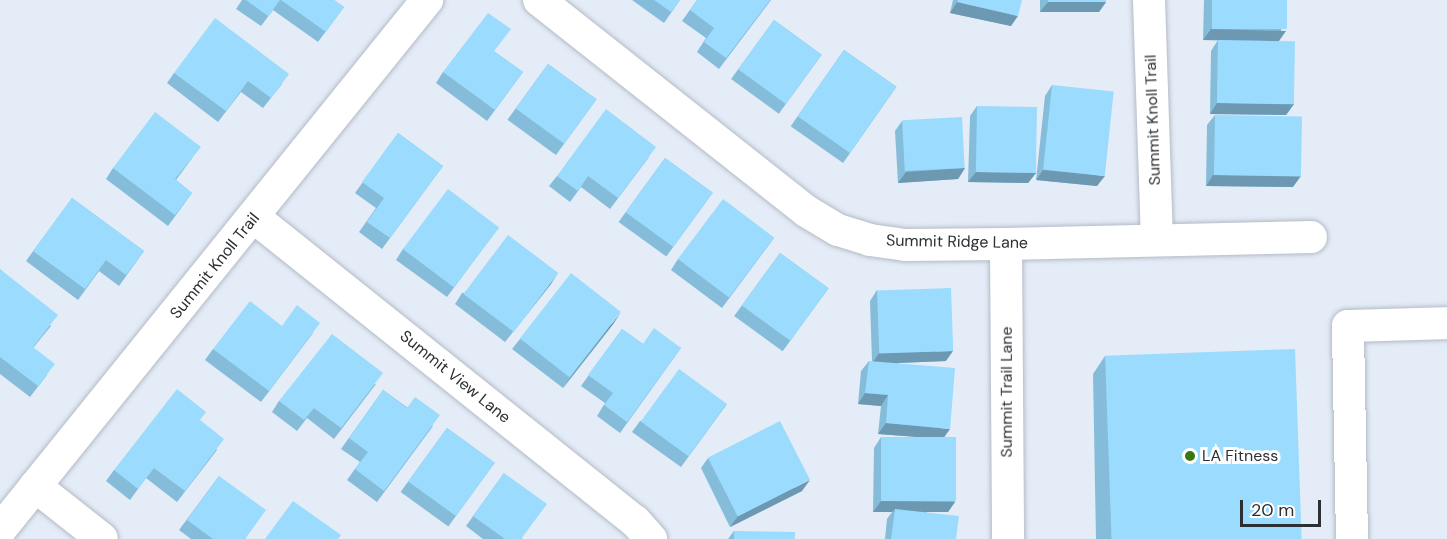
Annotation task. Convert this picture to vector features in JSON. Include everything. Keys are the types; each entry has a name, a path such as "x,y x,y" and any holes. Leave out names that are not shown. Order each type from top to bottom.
{"street":[{"name":"Summit Knoll Trail","path":"0,530 255,218 428,0"},
{"name":"Summit Ridge Lane","path":"539,0 779,191 838,230 870,240 906,245 1311,237"},
{"name":"Summit Knoll Trail","path":"1149,0 1157,239"},
{"name":"Summit View Lane","path":"255,218 635,520 651,539"},
{"name":"Summit Trail Lane","path":"1006,244 1008,539"},
{"path":"1352,539 1348,326 1447,323"},
{"path":"35,486 102,539"}],"building":[{"path":"246,0 280,0 268,16"},
{"path":"281,0 334,0 344,7 326,32"},
{"path":"654,0 680,0 671,12"},
{"path":"697,0 770,0 726,58 704,42 714,28 690,10"},
{"path":"958,0 1022,0 1018,16 957,2"},
{"path":"1048,0 1106,0 1106,2 1048,2"},
{"path":"1212,0 1287,0 1287,29 1212,29"},
{"path":"488,13 511,29 494,51 523,72 495,110 443,72"},
{"path":"215,18 289,74 271,98 248,81 226,111 174,73"},
{"path":"774,20 822,55 786,104 738,69"},
{"path":"1218,40 1295,41 1294,104 1217,103"},
{"path":"844,50 896,87 850,153 798,116"},
{"path":"548,64 597,99 564,144 516,108"},
{"path":"1052,85 1114,91 1105,176 1043,170"},
{"path":"977,106 1037,107 1036,173 976,172"},
{"path":"606,109 656,147 618,198 588,176 578,191 557,176"},
{"path":"155,112 201,147 175,179 192,193 175,215 113,168"},
{"path":"1215,115 1302,117 1301,177 1214,175"},
{"path":"962,117 965,168 905,171 902,120"},
{"path":"398,133 443,166 390,238 367,222 384,198 362,182"},
{"path":"665,158 713,193 673,247 626,212"},
{"path":"448,189 499,228 454,287 403,249"},
{"path":"72,198 144,251 126,275 106,260 85,289 33,251"},
{"path":"723,199 774,238 729,297 678,259"},
{"path":"508,235 558,273 514,332 463,294"},
{"path":"780,253 829,288 790,341 742,306"},
{"path":"0,269 58,315 33,347 55,364 38,386 0,357"},
{"path":"571,273 621,312 570,377 520,338"},
{"path":"951,288 953,351 879,354 877,291"},
{"path":"250,301 282,326 297,305 320,323 269,391 213,349"},
{"path":"654,328 681,348 627,422 604,405 613,393 588,375 622,329 643,344"},
{"path":"332,334 383,373 341,428 314,408 304,420 279,401"},
{"name":"LA Fitness","path":"1295,349 1302,539 1112,539 1105,356"},
{"path":"869,361 955,368 950,429 886,423 888,395 865,393"},
{"path":"679,369 727,404 689,456 641,422"},
{"path":"177,389 206,412 200,420 224,439 185,491 154,468 138,489 114,470"},
{"path":"383,390 407,408 415,397 440,415 384,491 355,469 368,452 349,438"},
{"path":"780,421 810,480 738,517 708,458"},
{"path":"447,428 495,463 456,516 408,481"},
{"path":"881,437 956,437 956,501 881,501"},
{"path":"504,473 547,504 521,539 505,539 473,516"},
{"path":"219,476 266,510 245,539 213,539 187,520"},
{"path":"293,501 341,535 338,539 265,539"},
{"path":"895,509 959,516 956,539 891,539"},
{"path":"734,531 795,532 795,539 734,539"}],"place":[{"name":"LA Fitness","path":"1190,456"}]}
